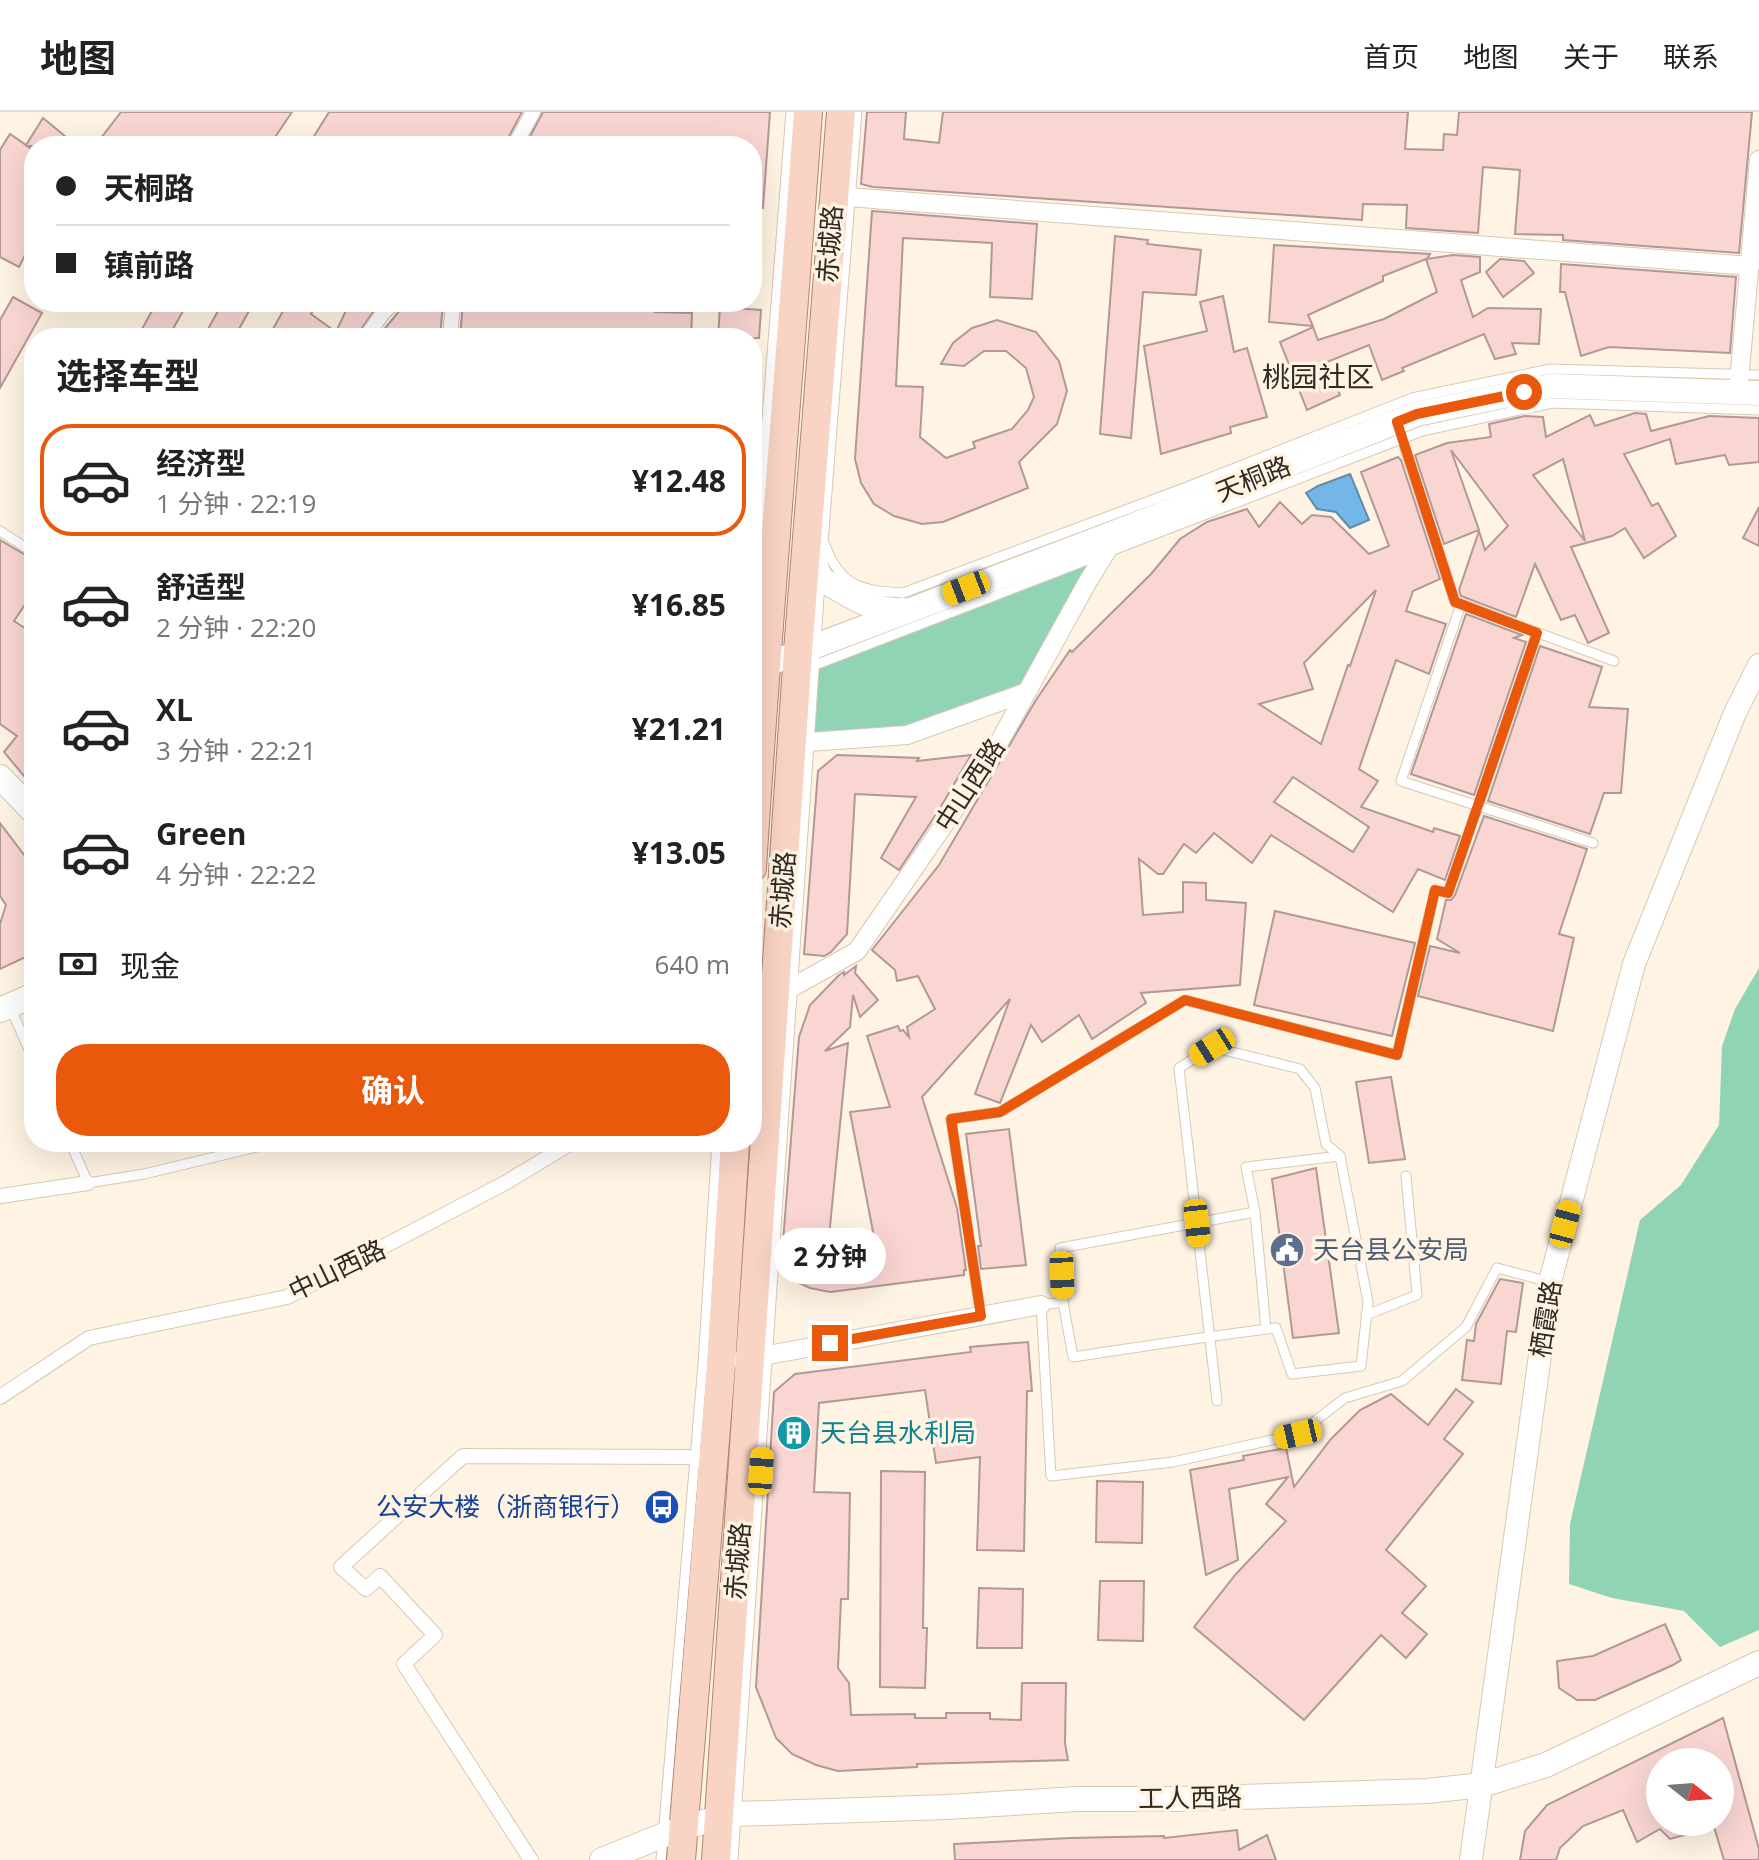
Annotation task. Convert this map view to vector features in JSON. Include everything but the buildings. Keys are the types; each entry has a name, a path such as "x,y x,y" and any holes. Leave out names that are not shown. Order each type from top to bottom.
{"main road":[{"name":"赤城路","path":"762,637 778,521 808,112"},
{"name":"赤城路","path":"716,1860 728,1815 810,654 815,540 842,196 841,112"},
{"name":"天桐路","path":"762,665 810,654 910,609 1417,414 1551,386 1749,383"},
{"path":"815,540 820,578 865,605 892,610 910,609"},
{"path":"0,777 24,802"},
{"path":"5,1008 24,999"},
{"name":"赤城路","path":"681,1860 673,1831 721,1366 734,1152"},
{"name":"工人西路","path":"602,1860 673,1831 728,1815 1077,1799 1411,1792 1482,1785 1546,1765 1759,1663"}],"street":[{"path":"520,136 533,112"},
{"path":"1749,383 1750,266 1759,160"},
{"path":"842,196 1750,266"},
{"name":"中山西路","path":"784,992 857,951 992,755 1119,531"},
{"name":"栖霞路","path":"1471,1860 1550,1282 1634,964 1735,713 1759,665"},
{"path":"809,742 907,735 1027,692"},
{"name":"中山西路","path":"0,1397 89,1338 287,1297 505,1183 556,1152"},
{"path":"0,1196 88,1183"},
{"path":"721,1366 760,1356 1041,1305"},
{"path":"531,1860 404,1664 435,1635 380,1576 366,1589 341,1567 463,1456 696,1457"}],"lane":[{"path":"762,482 791,112"},
{"path":"842,196 857,112"},
{"path":"815,540 832,566 851,584 876,592 903,593 1187,487 1412,398 1550,369 1749,383"},
{"path":"810,654 1104,555 1422,431 1552,403 1759,410"},
{"path":"1397,422 1455,602 1614,661"},
{"path":"0,531 24,547"},
{"path":"784,992 809,742 810,654 820,578"},
{"path":"1461,604 1401,781 1593,843"},
{"path":"981,1316 951,1119 1000,1112 1185,1000 1397,1055 1435,890 1448,893 1537,633"},
{"path":"5,1008 24,1043"},
{"path":"1217,1401 1210,1337 1197,1223 1179,1068 1212,1047 1300,1069 1315,1088 1326,1144 1340,1156 1368,1302 1361,1366 1292,1374 1276,1328 1210,1337 1073,1357 1063,1302 1060,1248 1197,1223 1255,1212"},
{"path":"74,1152 88,1183 144,1174 235,1152"},
{"path":"661,1860 673,1831 716,1152"},
{"path":"1266,1329 1255,1212 1246,1167 1340,1156"},
{"path":"1366,1315 1417,1295 1406,1176"},
{"path":"1063,1302 1041,1305 1051,1476 1173,1462 1298,1434 1345,1398 1402,1381 1466,1327 1497,1268 1550,1282"},
{"path":"728,1815 733,1860"}],"green space":[{"path":"1104,555 1027,692 907,735 809,742 815,665"},
{"path":"1759,968 1759,1630 1720,1647 1684,1611 1612,1598 1569,1584 1570,1524 1640,1220 1681,1185 1719,1125 1722,1046 1735,1009"}],"water":[{"path":"1350,474 1369,520 1350,528 1336,512 1317,509 1306,493"}],"place":[{"name":"天台县公安局","path":"1287,1250"},
{"name":"天台县水利局","path":"794,1433"},
{"name":"公安大楼（浙商银行）","path":"662,1507"}],"district":[{"name":"桃园社区","path":"1318,377"}],"route":[{"path":"830,1343 981,1316 951,1119 1000,1112 1185,1000 1397,1055 1435,890 1448,893 1537,633 1455,602 1397,422 1417,414 1524,392"}]}
